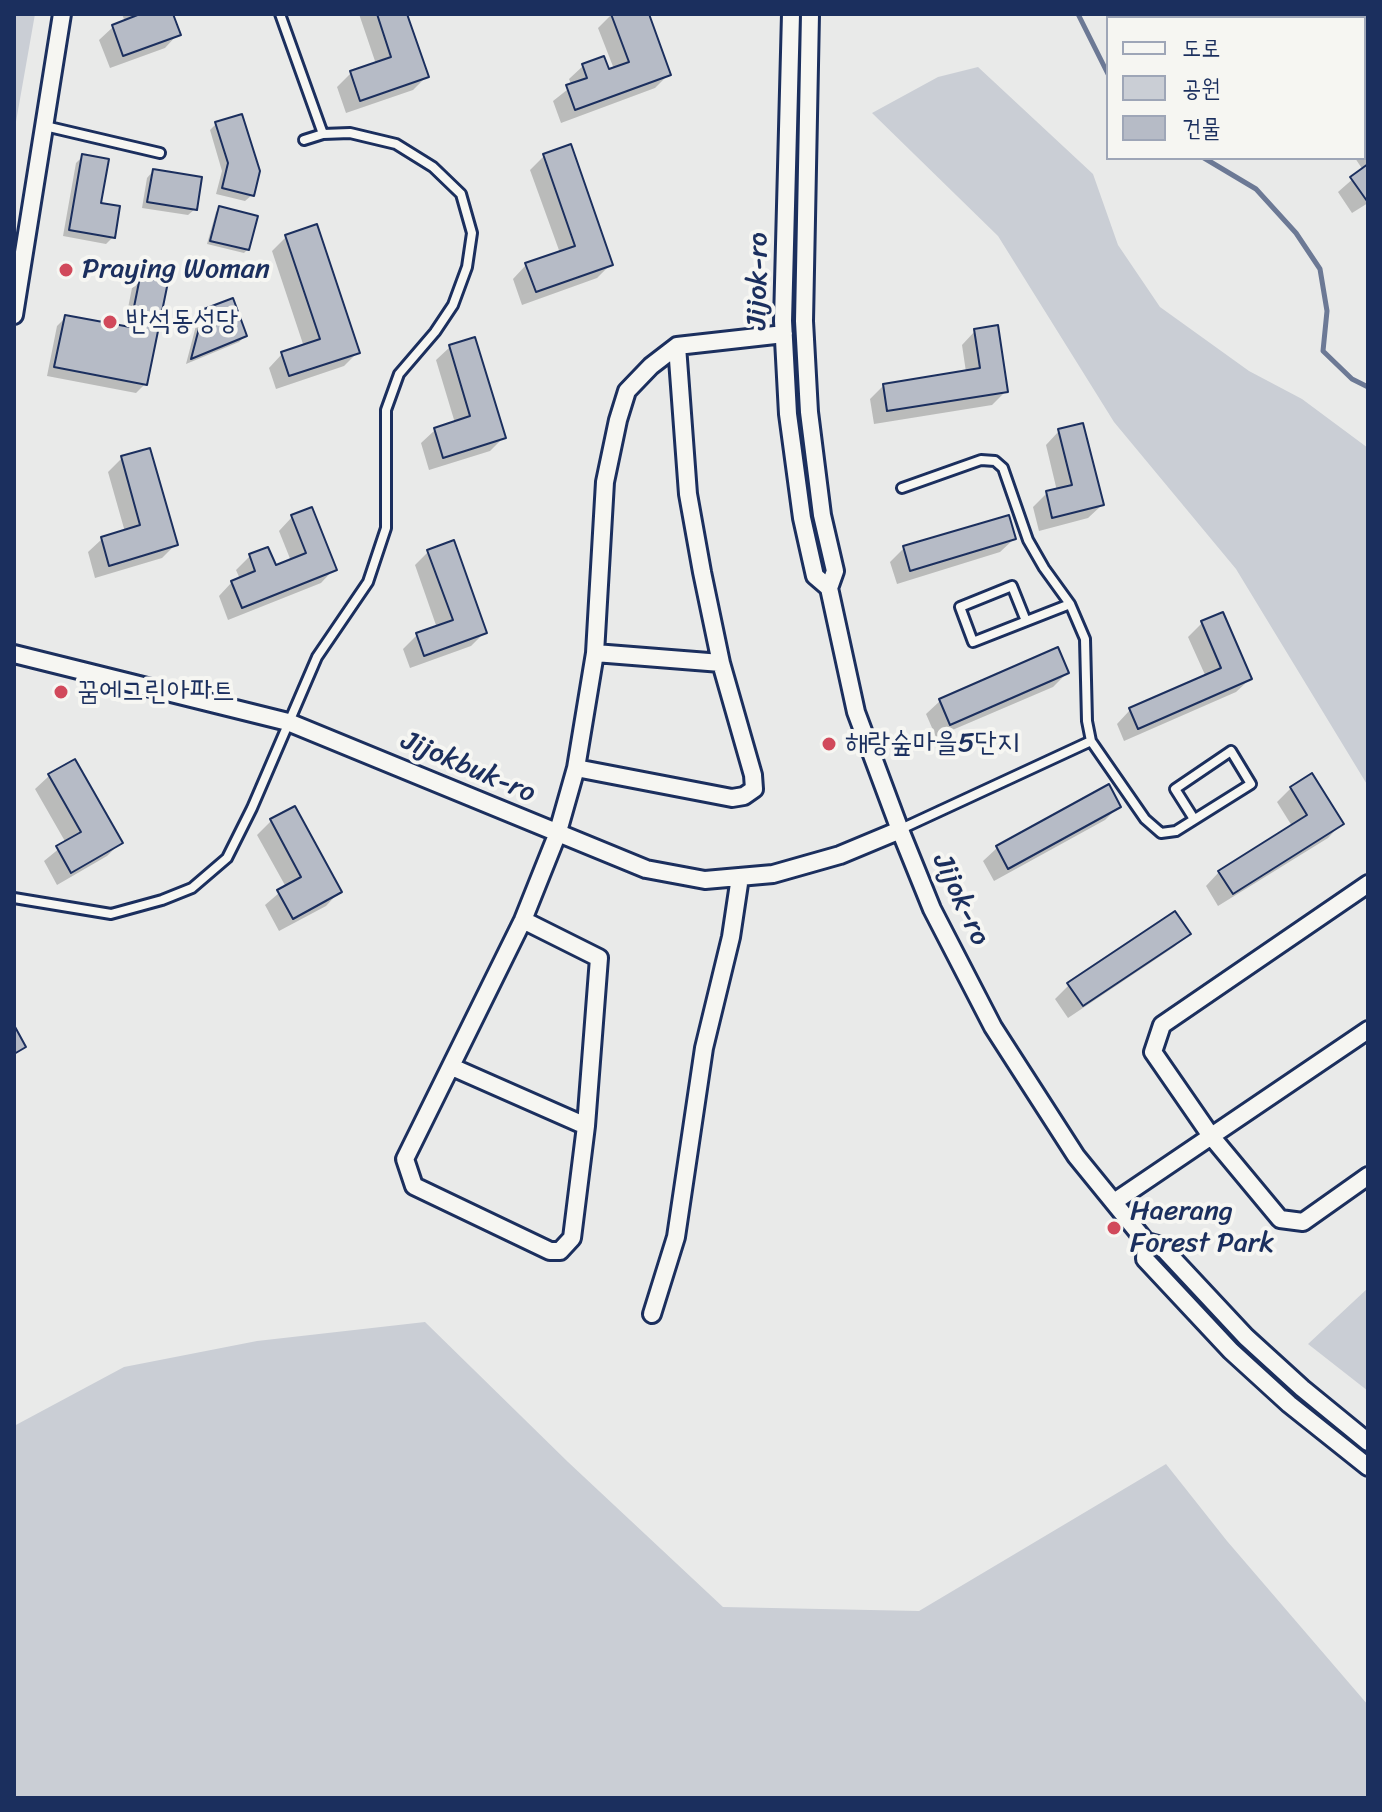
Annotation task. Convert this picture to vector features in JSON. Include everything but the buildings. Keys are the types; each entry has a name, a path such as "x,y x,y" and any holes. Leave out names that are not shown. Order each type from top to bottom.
{"street":[{"path":"14,315 62,14"},
{"name":"Jijok-ro","path":"791,14 784,334 788,414 802,518 815,576 829,588"},
{"name":"Jijok-ro","path":"810,14 804,321 811,427 822,515 835,571 829,588 856,712 900,830 932,909 993,1027 1076,1156 1146,1242 1161,1246 1246,1337 1368,1442"},
{"path":"523,920 599,958 586,1126 572,1238 560,1251 550,1251 414,1186 405,1159 523,920 557,835 576,768 595,653 605,482 627,391 651,366 677,346 784,334"},
{"path":"576,768 732,798 744,796 754,789 753,775 721,663 688,494 677,346"},
{"path":"595,653 721,663"},
{"name":"Jijokbuk-ro","path":"14,654 288,722 646,869 705,880 773,874 840,855 900,830"},
{"path":"652,1314 676,1237 704,1048 731,937 740,877"},
{"path":"1368,884 1162,1025 1153,1052 1211,1136 1280,1219 1303,1222 1368,1176"},
{"path":"1114,1202 1368,1030"},
{"path":"452,1067 586,1126"},
{"name":"Jijok-ro","path":"1146,1242 1145,1259 1231,1351 1289,1404 1368,1467"}],"lane":[{"path":"280,14 323,134"},
{"path":"45,126 160,153"},
{"path":"14,898 111,914 192,888 227,858 317,657 368,582 386,528 386,410 399,374 435,332 453,305 467,267 472,233 461,194 433,167 396,144 350,133 323,134 304,140"},
{"path":"902,488 981,460 995,461 1003,468 1028,540 1070,604 1085,639 1087,721 1091,741 1145,819 1161,833 1176,831 1251,784 1231,751 1175,789 1194,819"},
{"path":"1026,621 1012,586 960,607 973,642 1070,604"},
{"path":"900,830 1091,741"}],"green space":[{"path":"14,14 35,14 14,133"},
{"path":"978,67 1093,174 1118,245 1160,307 1249,371 1302,399 1368,448 1368,786 1236,569 1114,422 998,236 872,113 938,77"},
{"path":"1368,1288 1368,1391 1308,1344"},
{"path":"425,1322 723,1607 919,1611 1166,1464 1227,1541 1368,1705 1368,1798 14,1798 14,1426 124,1367 257,1341"}],"waterway":[{"path":"1078,14 1106,70"},
{"path":"1207,160 1256,189 1296,233 1320,269 1327,311 1323,351 1352,379 1368,387"}],"place":[{"name":"Praying Woman","path":"66,270"},
{"name":"반석동성당","path":"110,322"},
{"name":"꿈에그린아파트","path":"61,692"},
{"name":"해랑숲마을5단지","path":"829,744"},
{"name":"Haerang Forest Park","path":"1114,1228"}]}
